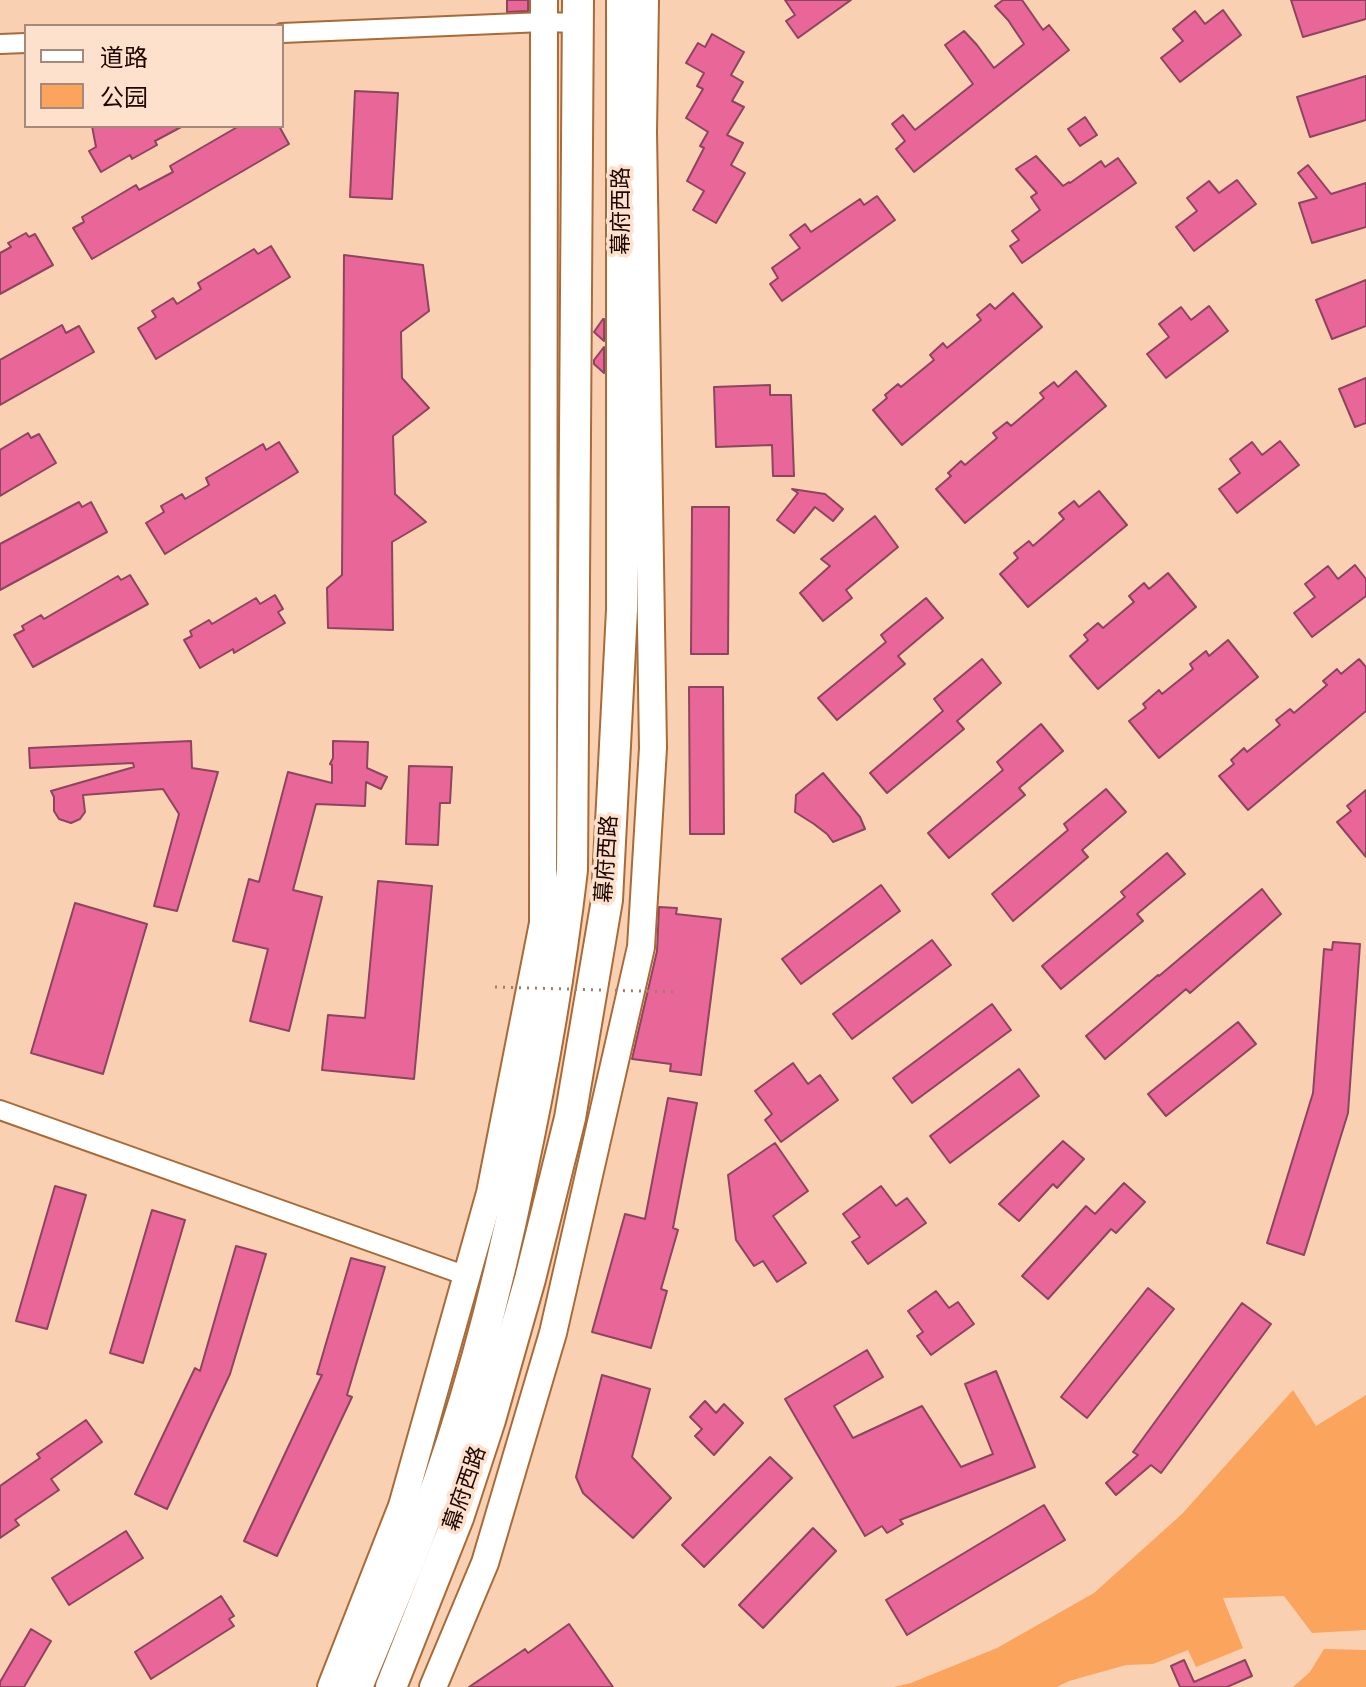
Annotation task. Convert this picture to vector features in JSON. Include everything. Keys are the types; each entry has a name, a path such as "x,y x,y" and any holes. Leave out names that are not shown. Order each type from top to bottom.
{"highway":[{"name":"幕府西路","path":"391,1687 458,1518 530,1279 570,1118 607,900 622,610 622,0"},
{"name":"幕府西路","path":"357,1687 426,1518 497,1285 544,1063 562,955 572,870 578,11"}],"main road":[{"name":"幕府西路","path":"433,1687 485,1563 553,1333 641,947 653,748 643,132 645,0"},
{"path":"331,1687 402,1506 467,1276 490,1193 543,923 543,11"}],"street":[{"path":"284,33 543,11 578,11"},
{"path":"0,44 24,43"},
{"path":"0,1110 467,1276"}],"path":[{"path":"495,987 673,992"}],"green space":[{"path":"1293,1390 1316,1426 1366,1395 1366,1630 1312,1633 1284,1596 1223,1598 1243,1648 1196,1667 1188,1650 1153,1664 1126,1665 1057,1687 894,1687 997,1648 1094,1593 1182,1514"},
{"path":"1324,1649 1366,1650 1366,1687 1293,1687 1310,1672"}],"building":[{"path":"507,0 528,0 528,11 507,12"},
{"path":"785,0 851,0 798,38 786,21 795,15"},
{"path":"1003,0 1022,0 1043,30 1049,25 1069,50 914,172 896,149 905,141 892,124 903,115 915,130 973,84 945,45 964,31 994,68 1024,44 995,6"},
{"path":"1291,0 1366,0 1366,19 1303,37"},
{"path":"1223,10 1241,35 1180,82 1161,58 1183,41 1173,29 1195,11 1205,24"},
{"path":"712,34 744,52 731,75 743,82 732,101 744,107 727,135 743,143 731,165 745,173 716,223 693,210 704,191 687,181 704,148 700,146 708,132 686,118 703,89 697,86 704,73 686,63 698,43 705,47"},
{"path":"1366,76 1366,120 1310,137 1297,97"},
{"path":"355,91 398,93 392,199 350,197"},
{"path":"1085,117 1097,135 1080,146 1068,129"},
{"path":"92,128 179,128 155,141 157,145 132,159 130,155 101,172 89,151 96,147"},
{"path":"236,128 280,128 289,144 92,259 73,228 84,222 82,217 136,185 139,190 173,172 170,166"},
{"path":"1036,156 1063,186 1101,161 1105,167 1118,158 1136,183 1022,263 1010,246 1019,240 1012,231 1040,210 1031,197 1037,193 1016,169"},
{"path":"1308,165 1331,194 1366,183 1366,227 1312,243 1299,203 1317,198 1298,173"},
{"path":"1237,180 1256,204 1194,251 1176,227 1197,211 1187,198 1209,181 1219,193"},
{"path":"877,196 895,220 782,301 770,284 778,278 772,268 800,248 790,235 805,224 811,232 860,199 864,205"},
{"path":"26,233 29,237 35,234 53,265 0,294 0,253 11,247 8,243"},
{"path":"271,246 290,277 156,359 138,328 156,317 152,311 173,298 177,304 201,289 198,283 254,249 258,254"},
{"path":"344,255 423,265 429,311 401,332 402,378 429,408 393,436 395,494 426,522 392,542 393,630 328,628 327,588 342,575"},
{"path":"1366,280 1366,326 1332,339 1316,300"},
{"path":"1013,293 1042,327 902,445 873,410 898,384 901,387 934,360 930,355 943,343 947,348 981,320 977,315 990,304 995,309"},
{"path":"1209,306 1228,331 1166,378 1147,354 1169,337 1159,324 1181,307 1191,320"},
{"path":"604,319 604,341 594,332"},
{"path":"62,325 66,333 79,326 94,352 0,405 0,360"},
{"path":"604,347 604,373 594,364 594,360"},
{"path":"1076,371 1106,406 965,523 936,489 951,476 948,473 961,461 965,465 997,438 993,433 1007,422 1011,426 1044,398 1040,393 1054,382 1058,387"},
{"path":"1366,378 1366,423 1355,427 1339,389"},
{"path":"770,385 770,395 791,395 794,476 773,476 772,445 716,447 714,387"},
{"path":"28,433 31,438 39,434 56,463 0,496 0,450"},
{"path":"1280,441 1299,465 1237,513 1219,489 1240,473 1230,459 1252,442 1262,455"},
{"path":"279,442 298,472 165,554 146,523 164,512 161,506 182,494 185,499 209,485 206,478 263,444 266,450"},
{"path":"792,489 825,494 843,509 833,521 815,507 794,533 777,520 798,493"},
{"path":"1099,491 1127,525 1028,607 1000,574 1018,558 1014,553 1029,541 1033,546 1064,519 1059,513 1074,501 1079,507"},
{"path":"79,502 82,507 91,502 107,532 0,590 0,544"},
{"path":"692,507 729,507 728,654 691,654"},
{"path":"875,516 898,547 846,590 852,598 823,621 800,593 830,566 821,559"},
{"path":"1355,565 1366,579 1366,596 1312,637 1294,613 1315,597 1305,584 1328,566 1338,579"},
{"path":"1168,573 1196,607 1098,689 1070,656 1088,640 1084,635 1098,623 1103,628 1134,602 1129,596 1144,583 1149,589"},
{"path":"130,575 148,604 33,667 14,635 24,630 22,626 41,615 44,619 118,576 121,580"},
{"path":"275,595 283,609 278,612 285,623 234,653 233,649 200,668 184,640 192,636 190,631 209,620 212,624 256,598 260,604"},
{"path":"926,598 943,618 898,656 905,664 837,720 818,698 886,642 881,635"},
{"path":"1228,640 1258,677 1159,758 1129,721 1146,708 1143,704 1159,690 1162,694 1193,669 1190,664 1206,651 1209,656"},
{"path":"982,659 1001,683 957,721 964,729 887,793 870,773 943,711 934,699"},
{"path":"1359,659 1366,667 1366,711 1248,810 1219,776 1234,764 1231,760 1244,748 1247,752 1280,725 1276,720 1290,709 1294,713 1327,685 1323,681 1337,669 1341,674"},
{"path":"689,687 723,687 724,834 690,834"},
{"path":"1041,724 1063,751 1019,788 1025,795 949,858 928,833 1003,770 997,762"},
{"path":"191,741 192,768 218,772 177,911 154,906 179,814 163,789 83,795 85,812 80,819 71,823 59,819 54,811 51,791 134,767 133,763 30,768 29,748"},
{"path":"333,741 368,742 367,768 387,777 381,789 366,782 365,806 316,804 293,890 322,897 289,1031 250,1021 268,949 233,941 249,879 259,882 288,772 332,783 330,764"},
{"path":"409,766 452,767 450,803 440,803 438,845 406,844"},
{"path":"823,773 860,817 865,829 833,842 827,834 795,812 796,795"},
{"path":"1106,789 1126,812 1082,850 1088,857 1013,921 992,894 1068,830 1064,824"},
{"path":"1366,790 1366,857 1337,822 1351,811 1347,806"},
{"path":"1167,853 1185,874 1137,914 1143,921 1061,989 1042,966 1125,897 1121,892"},
{"path":"378,881 432,886 414,1079 322,1070 328,1015 365,1018"},
{"path":"881,885 900,911 801,984 782,959"},
{"path":"1262,889 1281,914 1190,993 1186,989 1105,1059 1086,1036"},
{"path":"75,903 147,924 103,1074 31,1053"},
{"path":"659,907 677,908 676,914 721,919 701,1075 670,1071 671,1064 632,1059 657,951"},
{"path":"932,940 951,965 852,1039 833,1014"},
{"path":"1333,942 1360,944 1348,1113 1304,1255 1267,1243 1313,1093 1324,949 1332,950"},
{"path":"992,1004 1011,1030 912,1103 893,1078"},
{"path":"1238,1022 1256,1044 1166,1116 1148,1094"},
{"path":"793,1063 808,1084 820,1075 838,1100 781,1142 765,1120 772,1114 755,1091"},
{"path":"1019,1069 1039,1096 950,1163 930,1136"},
{"path":"668,1098 697,1103 673,1228 678,1230 661,1289 667,1291 651,1348 592,1332 625,1214 645,1219"},
{"path":"1063,1141 1084,1159 1057,1188 1053,1184 1019,1221 999,1204"},
{"path":"775,1143 808,1191 773,1216 806,1263 777,1282 763,1261 754,1266 736,1240 728,1175"},
{"path":"1124,1183 1145,1202 1116,1233 1111,1229 1048,1299 1022,1276 1086,1206 1095,1214"},
{"path":"55,1186 86,1195 47,1329 16,1321"},
{"path":"881,1186 896,1206 907,1198 926,1223 868,1264 852,1242 860,1237 843,1214"},
{"path":"152,1210 185,1220 143,1363 110,1353"},
{"path":"236,1246 266,1254 230,1374 167,1509 135,1494 195,1368 200,1371"},
{"path":"351,1258 385,1267 347,1395 352,1397 277,1556 244,1541 322,1375 317,1374"},
{"path":"1148,1288 1174,1309 1087,1418 1061,1397"},
{"path":"936,1291 949,1308 958,1302 974,1324 931,1355 917,1336 923,1332 908,1311"},
{"path":"1242,1303 1271,1324 1161,1473 1151,1465 1116,1495 1106,1483 1138,1455 1133,1452"},
{"path":"867,1350 883,1377 834,1406 853,1438 922,1406 961,1467 993,1454 965,1384 996,1371 1035,1467 900,1520 903,1524 887,1533 882,1526 865,1536 785,1399"},
{"path":"602,1375 650,1389 632,1457 671,1498 633,1538 583,1493 576,1477"},
{"path":"705,1401 716,1413 724,1404 743,1423 714,1455 695,1436 702,1429 690,1417"},
{"path":"86,1420 102,1442 51,1479 59,1490 15,1520 19,1525 0,1538 0,1486 40,1458 37,1454"},
{"path":"770,1457 792,1478 704,1567 682,1545"},
{"path":"1044,1505 1065,1540 907,1635 886,1600"},
{"path":"813,1528 836,1551 763,1628 739,1605"},
{"path":"126,1531 143,1558 69,1605 52,1578"},
{"path":"221,1596 234,1616 229,1619 234,1626 151,1679 135,1652"},
{"path":"569,1624 613,1687 469,1687 525,1649 528,1653"},
{"path":"31,1629 51,1641 24,1687 0,1687 0,1682"},
{"path":"1184,1660 1194,1682 1245,1660 1252,1676 1227,1687 1180,1687 1171,1666"}]}
